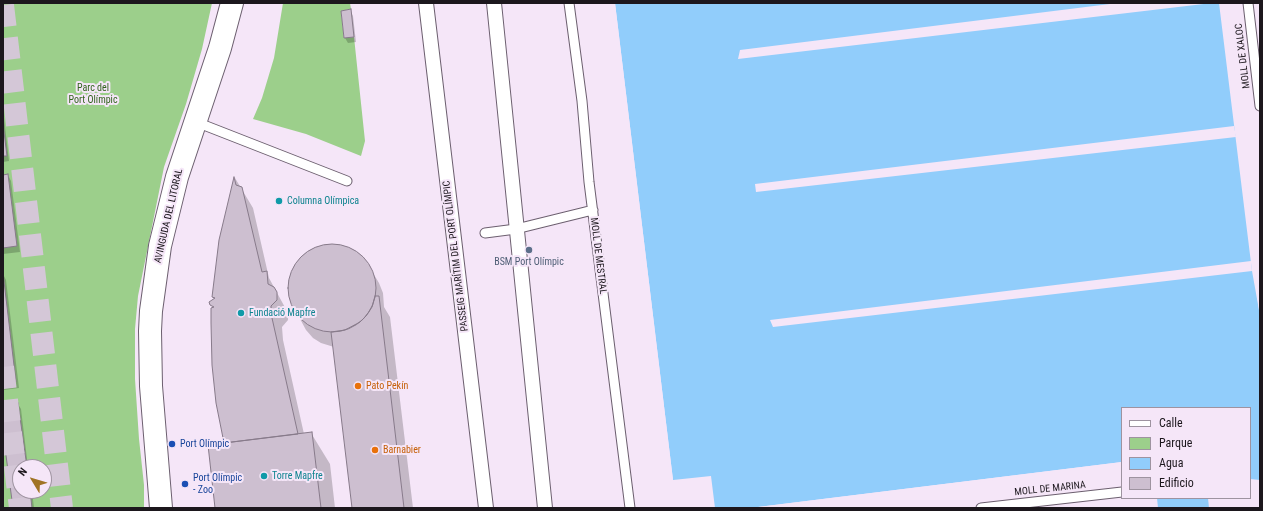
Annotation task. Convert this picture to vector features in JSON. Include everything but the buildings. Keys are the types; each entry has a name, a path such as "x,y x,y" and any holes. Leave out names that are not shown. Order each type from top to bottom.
{"main road":[{"name":"AVINGUDA DEL LITORAL","path":"161,508 151,386 150,330 151,311 160,246 177,177 220,48 232,3"}],"street":[{"name":"PASSEIG MARÍTIM DEL PORT OLÍMPIC","path":"426,3 486,508"},
{"path":"494,3 545,508"}],"lane":[{"name":"MOLL DE MESTRAL","path":"570,3 593,210 630,508"},
{"name":"MOLL DE XALOC","path":"1248,3 1260,106"},
{"path":"196,122 347,181"},
{"path":"485,233 516,229 593,210"},
{"name":"MOLL DE MARINA","path":"981,508 1121,492"}],"green space":[{"name":"Parc del Port Olímpic","path":"3,3 212,3 202,49 186,104 164,167 138,296 135,329 135,379 144,485 144,508 3,508"},
{"path":"283,3 350,3 351,9 341,11 344,38 354,37 365,141 361,156 306,134 253,119 262,98 274,58"}],"water":[{"path":"615,3 1219,3 1252,271 1260,310 1260,480 1251,479 1251,407 1121,407 1121,462 750,508 715,508 711,476 673,480"},
{"path":"1157,499 1208,499 1209,508 1158,508"}],"pier":[{"path":"613,3 615,3 673,480 670,480"},
{"path":"1118,3 1212,3 738,59 740,50"},
{"path":"1221,3 1260,310 1259,310"},
{"path":"1234,126 1236,137 756,192 755,184"},
{"path":"1251,261 1252,271 773,327 770,320"},
{"path":"1121,462 1121,464 767,508 750,508"}],"tunnel":[{"path":"3,5 62,508"},
{"path":"3,367 20,508"}],"place":[{"name":"Columna Olímpica","path":"279,201"},
{"name":"BSM Port Olímpic","path":"529,250"},
{"name":"Fundació Mapfre","path":"241,313"},
{"name":"Pato Pekín","path":"358,386"},
{"name":"Port Olímpic","path":"172,444"},
{"name":"Barnabier","path":"375,450"},
{"name":"Torre Mapfre","path":"264,476"},
{"name":"Port Olímpic - Zoo","path":"185,484"}]}
